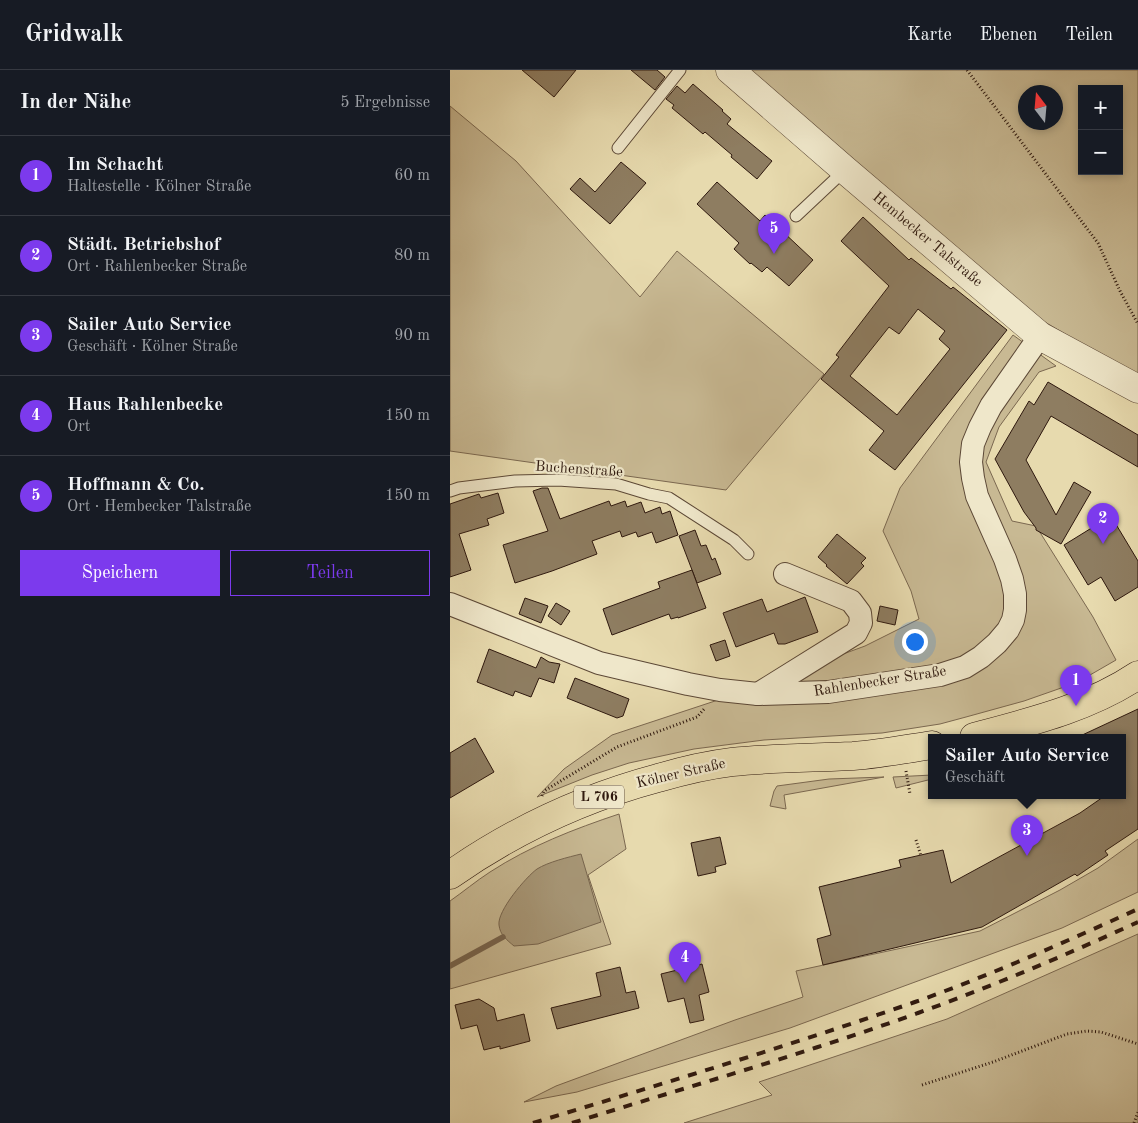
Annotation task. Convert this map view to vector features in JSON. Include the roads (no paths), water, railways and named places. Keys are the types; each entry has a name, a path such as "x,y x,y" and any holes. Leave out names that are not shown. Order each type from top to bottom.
{"main road":[{"path":"984,734 1076,706 1115,689 1138,675"},
{"name":"Kölner Straße","path":"450,876 473,859 536,824 573,807 649,780 700,767 733,762 855,756 928,746"}],"street":[{"name":"Hembecker Talstraße","path":"730,70 1040,336 1138,389"},
{"name":"Rahlenbecker Straße","path":"454,606 599,663 720,690 758,694 828,692 940,676 965,667 981,657 997,643 1008,630 1015,610 1015,594 1012,579 977,496 970,462 973,444 991,406 1040,336"},
{"path":"758,694 856,633 861,623 860,613 851,601 785,574"}],"lane":[{"path":"618,148 680,70"},
{"path":"796,216 845,170"},
{"name":"Buchenstraße","path":"450,491 515,481 558,480 616,484 669,498 734,540 748,554"}],"waterway":[{"path":"450,966 503,937"}],"railway":[{"path":"533,1123 773,1049 915,1002 1000,969 1138,909"},
{"path":"572,1123 789,1056 918,1013 1029,970 1138,922"}],"place":[{"name":"Hoffmann & Co.","path":"774,254"},
{"name":"Städt. Betriebshof","path":"1103,544"},
{"name":"Im Schacht","path":"1076,706"},
{"name":"Sailer Auto Service","path":"1027,856"},
{"name":"Haus Rahlenbecke","path":"685,983"}]}
